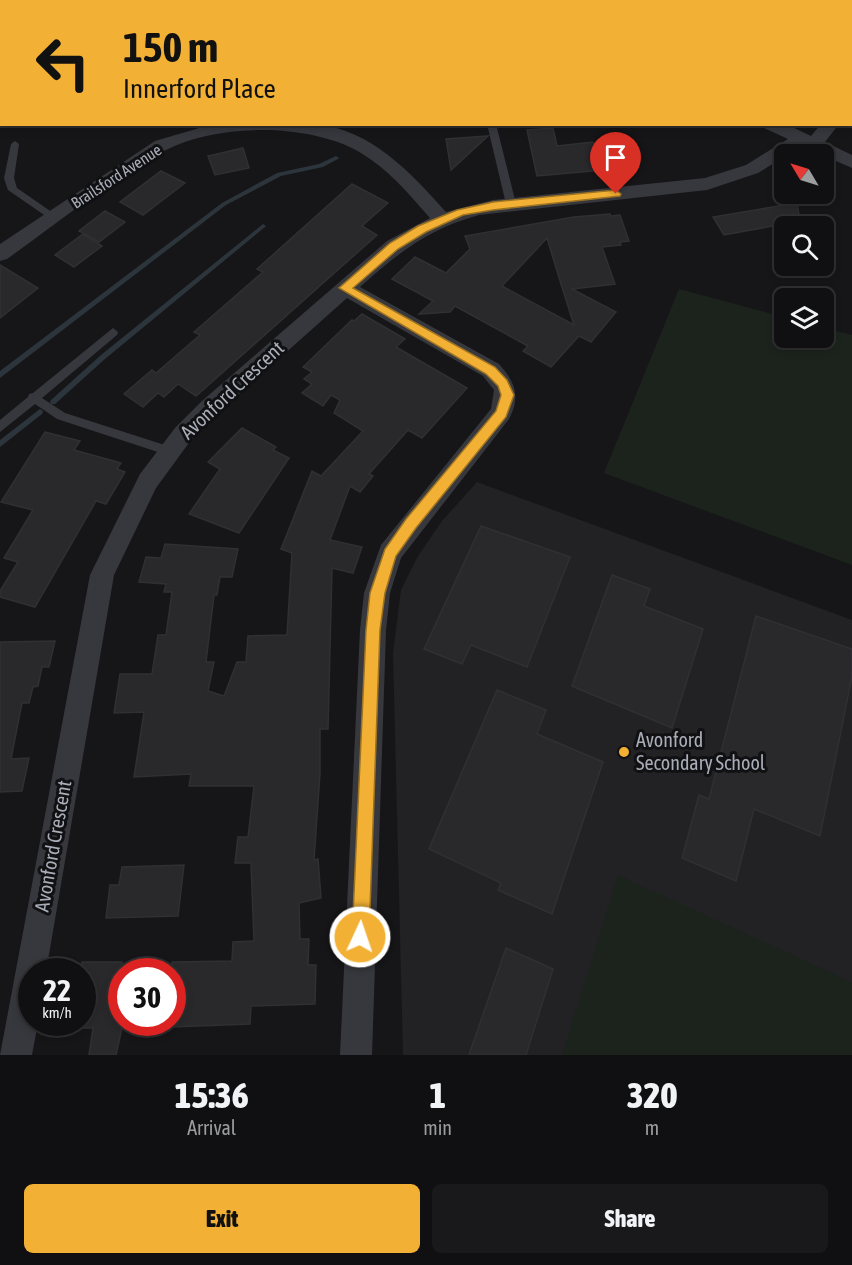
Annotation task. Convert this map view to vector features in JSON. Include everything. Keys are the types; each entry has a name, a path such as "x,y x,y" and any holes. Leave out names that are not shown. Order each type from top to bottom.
{"street":[{"name":"Brailsford Avenue","path":"0,254 161,145 195,134 233,126"},
{"name":"Brailsford Avenue","path":"292,126 326,132 355,141 402,175 442,220"},
{"path":"774,126 852,162"},
{"name":"Avonford Crescent","path":"16,1055 102,575 148,481 170,451 210,407 394,246 442,220 460,212 511,204 707,184 752,169 807,142 828,126"},
{"path":"345,288 491,370 503,383 507,395 501,413 390,553 377,593 373,630 356,1055"}],"lane":[{"path":"492,126 511,204"},
{"path":"15,144 9,178 13,190 53,217"},
{"path":"0,427 113,332"},
{"path":"33,397 61,416 170,451"}],"shaded area":[{"path":"679,289 774,314 774,348 834,348 834,330 852,335 852,565 604,473"},
{"name":"Avonford Secondary School","path":"477,482 852,620 852,1055 403,1055 393,653 401,590 418,556 442,521"},
{"path":"618,875 852,982 852,1055 562,1055"}],"building":[{"path":"553,128 557,146 593,142 603,170 537,176 527,130"},
{"path":"488,136 451,170 446,139"},
{"path":"243,148 249,168 215,175 208,156"},
{"path":"161,171 185,183 143,215 120,202"},
{"path":"352,184 388,203 362,226 377,235 196,396 178,384 164,397 158,393 143,407 124,394 152,370 156,373 200,335 194,332 263,272 257,269"},
{"path":"791,204 797,204 799,216 774,216 774,226 724,235 713,217"},
{"path":"105,211 125,222 99,242 79,231"},
{"path":"620,215 629,241 620,242 621,245 602,247 615,284 572,289 616,312 591,342 579,336 551,367 523,351 528,346 455,306 450,312 419,314 433,301 392,279 415,257 446,273 470,249 465,236 574,217","holes":["547,238 574,325 502,286"]},
{"path":"83,234 102,246 74,267 55,255"},
{"path":"0,265 38,288 0,318"},
{"path":"362,314 405,339 396,347 467,388 422,438 408,430 369,474 373,476 360,492 350,486 330,540 362,547 353,573 332,568 328,729 320,729 320,773 314,860 318,859 321,898 299,903 300,939 309,939 308,965 316,965 315,1004 251,1006 250,1024 186,1026 186,962 232,961 233,942 254,941 251,863 235,863 238,837 248,837 254,786 189,786 191,774 134,777 144,712 114,713 120,674 152,674 158,635 166,635 172,592 164,592 166,584 139,582 146,557 161,558 165,544 238,549 232,577 220,577 217,595 214,595 206,662 214,662 208,691 224,696 237,662 246,662 248,636 287,635 292,553 281,549 312,471 321,476 363,431 334,413 340,400 331,395 323,406 302,393 312,384 304,379 312,372 303,367 352,320 354,321"},
{"path":"242,428 276,447 273,450 289,458 239,533 189,514 220,469 208,462"},
{"path":"45,432 80,441 74,450 121,463 117,469 125,472 106,504 96,501 35,607 0,597 0,591 18,562 4,558 33,510 1,502"},
{"path":"481,526 570,557 527,667 471,645 462,664 424,649"},
{"path":"612,575 650,589 644,606 703,629 672,728 572,686"},
{"path":"756,616 852,649 852,676 820,836 754,809 736,881 682,858 699,795 709,799"},
{"path":"55,641 49,667 42,667 38,686 33,687 29,703 22,703 11,759 29,758 22,791 0,792 0,642"},
{"path":"497,690 546,710 537,734 603,762 552,914 498,890 501,883 429,849"},
{"path":"184,865 178,916 106,918 110,885 119,885 122,867"},
{"path":"506,948 553,969 526,1055 469,1055"},
{"path":"96,962 108,962 108,1036 120,1036 116,1055 89,1055 92,1036 96,1036"}],"waterway":[{"path":"0,375 224,204 279,174 321,166 336,158"},
{"path":"53,402 103,357 263,226"},
{"path":"0,444 40,412"}],"place":[{"name":"Avonford Secondary School","path":"624,752"}],"route":[{"path":"360,937 373,630 377,593 390,553 501,413 507,395 503,383 491,370 345,288 394,246 422,229 460,212 493,206 616,194"}]}
